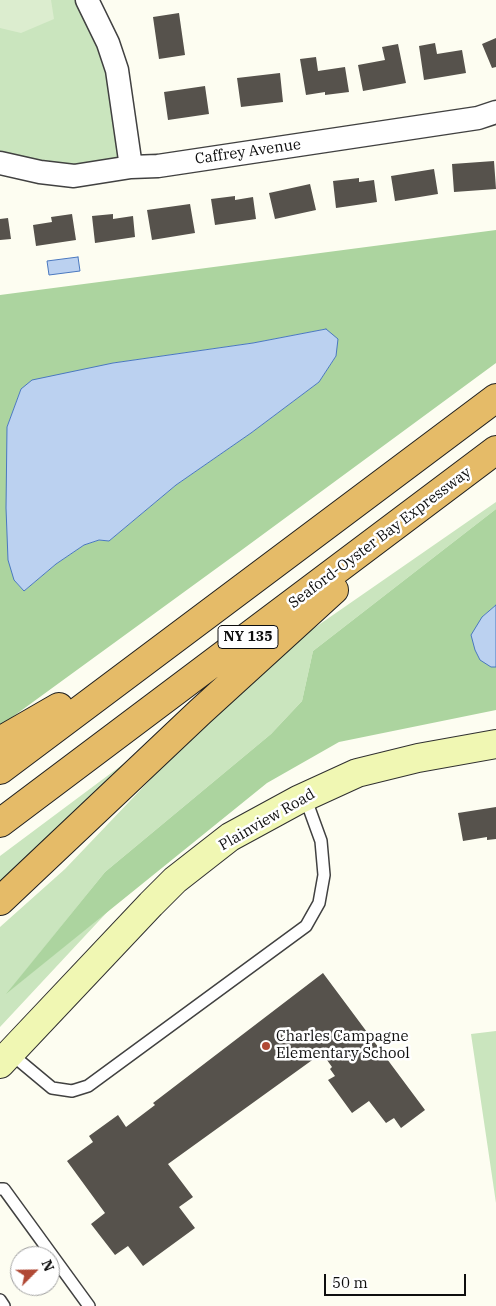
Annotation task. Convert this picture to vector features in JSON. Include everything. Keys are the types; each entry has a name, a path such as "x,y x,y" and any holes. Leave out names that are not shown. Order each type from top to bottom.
{"highway":[{"name":"NY 135","path":"0,770 496,398"},
{"name":"Seaford-Oyster Bay Expressway","path":"0,823 496,450"},
{"path":"0,901 214,700 301,623 423,505"},
{"path":"0,741 172,640"}],"main road":[{"name":"Plainview Road","path":"5,1059 175,880 230,838 304,797 357,773 418,758 496,744"}],"street":[{"path":"87,0 108,43 117,70 131,167"},
{"name":"Caffrey Avenue","path":"0,163 40,172 74,176 131,167 158,166 478,118 496,112"}],"lane":[{"path":"5,1059 52,1088 72,1091 88,1086 306,926 319,903 324,875 321,841 304,797"},
{"path":"0,1189 4,1189 89,1306"},
{"path":"0,1300 4,1306"}],"green space":[{"path":"0,0 87,0 108,43 131,167 0,163"},
{"path":"0,0 51,0 54,19 21,33 0,28"},
{"path":"496,230 496,363 0,726 0,295","holes":["326,329 336,356 319,382 251,433 176,485 109,541 99,540 84,545 56,564 24,591 14,580 7,427 21,389 113,363 253,343"]},
{"path":"496,502 496,509 313,651 302,701 271,734 105,872 9,991 111,908 0,1027 0,927 65,869 191,737 307,633"},
{"path":"496,509 496,605 482,617 491,667 496,667 496,710 339,742 267,783 6,994 105,872 271,734 302,701 313,651"},
{"path":"142,750 0,884 0,856"},
{"path":"496,1031 496,1203 471,1034"}],"water":[{"path":"78,257 80,271 49,275 47,261"},
{"path":"326,329 338,339 336,356 319,382 251,433 176,485 109,541 99,540 84,545 56,564 24,591 14,580 8,560 6,508 7,427 21,389 32,380 113,363 253,343"},
{"path":"496,605 496,667 491,667 480,660 471,635 482,617"}],"building":[{"path":"179,13 185,55 159,59 153,17"},
{"path":"496,38 496,67 492,68 482,44"},
{"path":"435,43 437,54 462,50 466,73 424,80 419,46"},
{"path":"398,44 406,83 363,91 358,65 385,60 382,47"},
{"path":"316,57 318,71 345,67 349,92 325,95 325,92 306,95 300,59"},
{"path":"280,73 283,102 241,107 237,78"},
{"path":"205,86 209,114 168,120 164,92"},
{"path":"494,161 496,189 454,192 452,164"},
{"path":"434,169 438,194 395,201 391,176"},
{"path":"359,178 359,182 374,180 377,202 336,208 333,181"},
{"path":"310,184 316,210 275,219 269,193"},
{"path":"235,196 235,200 253,197 256,219 215,225 211,199"},
{"path":"190,204 195,233 152,240 147,210"},
{"path":"72,214 76,240 36,246 33,225 52,222 51,217"},
{"path":"113,214 113,219 133,216 135,237 95,243 92,216"},
{"path":"8,218 11,239 0,240 0,219"},
{"path":"496,807 496,839 487,840 487,837 463,841 458,813"},
{"path":"323,973 425,1110 401,1128 394,1118 386,1123 369,1101 352,1113 328,1080 335,1076 330,1069 332,1067 322,1053 168,1164 193,1197 179,1207 195,1228 143,1266 128,1246 115,1255 91,1224 105,1213 67,1161 93,1142 89,1136 118,1115 126,1127 155,1105 153,1103"}],"place":[{"name":"Charles Campagne Elementary School","path":"266,1046"}]}
